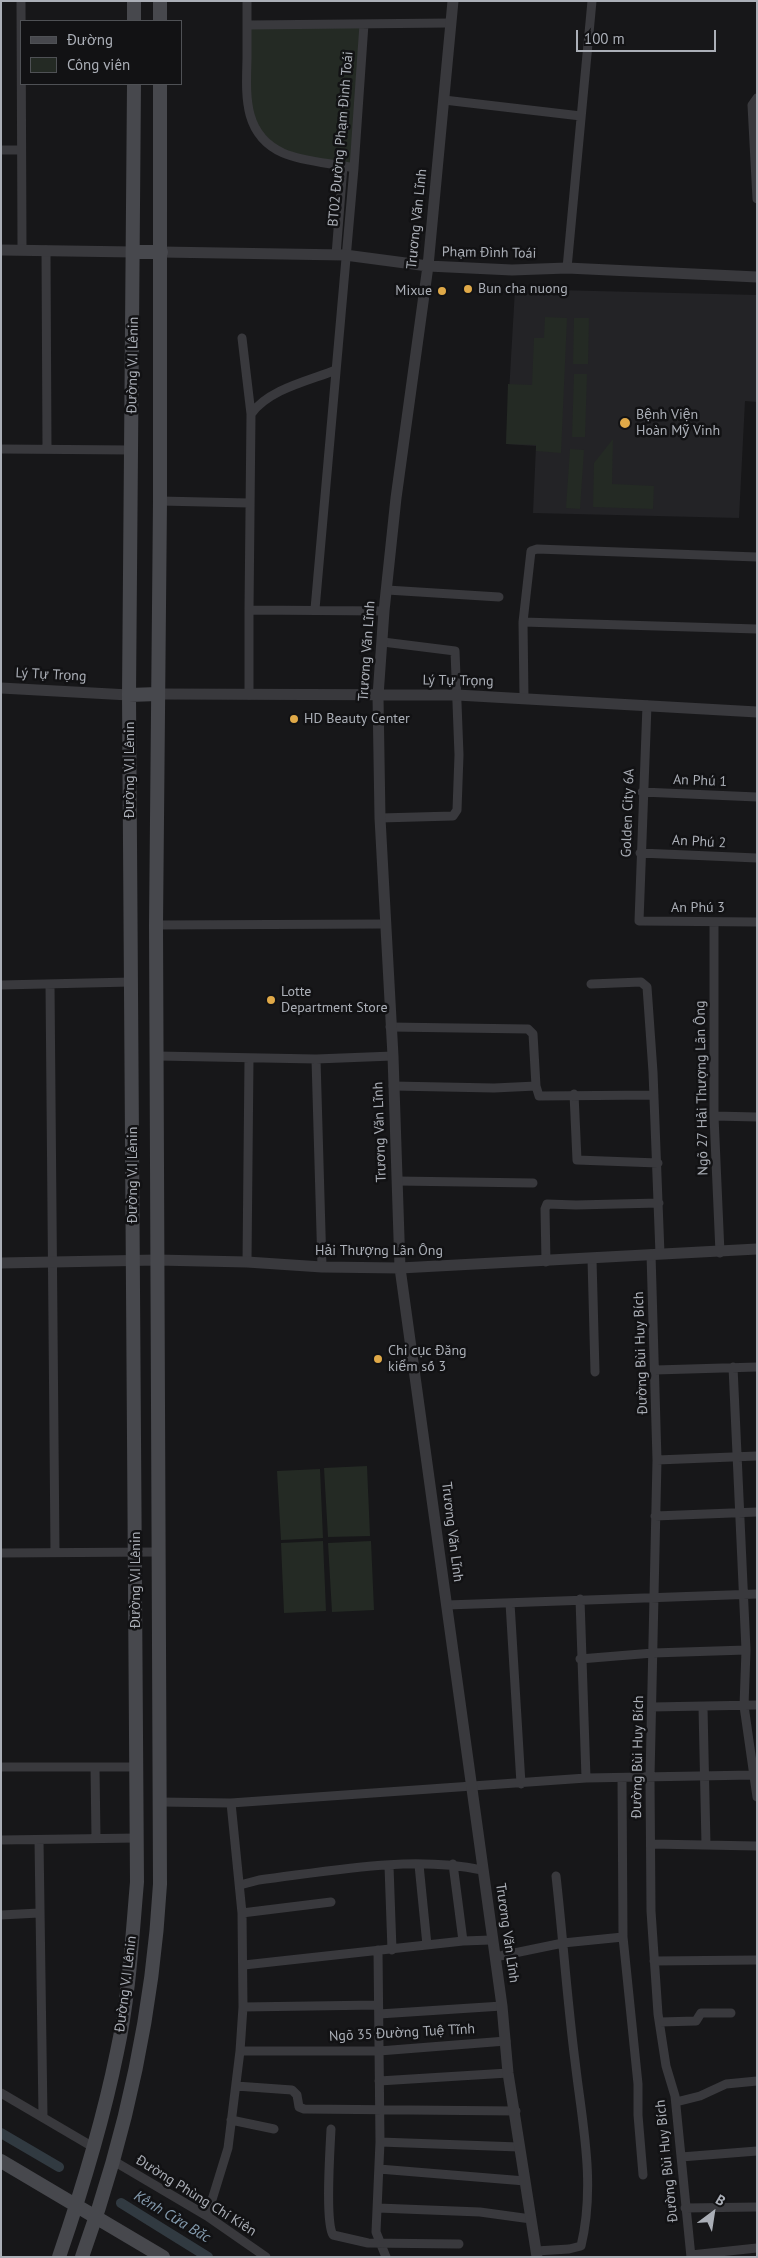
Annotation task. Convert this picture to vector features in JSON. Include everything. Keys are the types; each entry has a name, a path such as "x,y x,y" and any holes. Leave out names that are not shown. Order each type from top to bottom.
{"main road":[{"path":"134,1 134,20"},
{"path":"160,1 160,20"},
{"name":"Đường V.I Lênin","path":"59,2257 93,2147 118,2052 134,1911 137,1838 129,695 134,85"},
{"name":"Đường V.I Lênin","path":"82,2257 96,2217 112,2160 138,2056 156,1940 160,1802 156,925 160,501 160,85"},
{"path":"134,252 161,252"},
{"path":"129,695 158,694"},
{"path":"137,1694 159,1694"},
{"path":"1,2161 163,2257"}],"street":[{"path":"21,1 21,20"},
{"path":"247,1 246,101 250,120 258,133 270,145 283,153 354,168"},
{"name":"Trương Văn Lĩnh","path":"453,1 428,266 396,498 384,612 378,696 380,818 393,1056 400,1268 502,2006 508,2072 516,2111 537,2254"},
{"path":"567,268 592,1"},
{"path":"248,25 450,23"},
{"name":"BT02 Đường Phạm Đình Toái","path":"340,255 354,168 364,24"},
{"path":"20,85 22,249"},
{"path":"757,98 752,105 757,199"},
{"path":"444,100 580,116"},
{"path":"1,150 20,150"},
{"name":"BT02 Đường Phạm Đình Toái","path":"340,255 343,166"},
{"path":"1,250 134,252"},
{"path":"46,250 47,449"},
{"name":"Phạm Đình Toái","path":"161,252 340,255 428,266 512,270 567,268 757,276"},
{"path":"315,609 336,370 340,255"},
{"path":"242,338 251,414 249,695"},
{"path":"251,414 260,404 274,395 336,370"},
{"path":"1,449 132,450"},
{"path":"160,501 249,502"},
{"path":"524,698 524,622 529,555 534,549 757,557"},
{"path":"387,590 499,597"},
{"path":"249,610 315,609 341,612 384,612"},
{"path":"524,622 757,629"},
{"path":"380,818 435,815 451,817 455,814 459,755 455,651 383,642"},
{"name":"Lý Tự Trọng","path":"1,688 129,695"},
{"name":"Lý Tự Trọng","path":"158,694 457,695 757,712"},
{"name":"Golden City 6A","path":"639,922 642,792 647,705"},
{"name":"An Phú 1","path":"642,792 757,797"},
{"name":"An Phú 2","path":"640,853 757,858"},
{"name":"An Phú 3","path":"639,922 757,922"},
{"name":"Ngõ 27 Hải Thượng Lãn Ông","path":"714,922 714,1116 720,1253"},
{"path":"156,925 385,924"},
{"path":"1,985 131,982"},
{"name":"Đường Bùi Huy Bích","path":"592,984 641,982 646,985 659,1203 656,1254 655,1370 657,1460 652,1598 651,1844 649,1859 654,1961 660,2022 665,2060 676,2102 691,2256"},
{"path":"50,984 55,1552"},
{"path":"390,1027 529,1029 533,1034 537,1093 543,1097 574,1094 654,1095"},
{"path":"158,1056 316,1060 393,1056"},
{"path":"247,1262 249,1059"},
{"path":"316,1060 322,1268"},
{"path":"394,1086 494,1088 536,1086"},
{"path":"574,1094 576,1160 658,1163"},
{"path":"714,1116 757,1117"},
{"path":"397,1182 533,1184"},
{"path":"546,1262 544,1209 547,1204 659,1203"},
{"name":"Hải Thượng Lãn Ông","path":"1,1262 53,1263 157,1260 247,1262 322,1268 400,1268 546,1262 656,1254 720,1253 757,1249"},
{"path":"592,1259 595,1372"},
{"path":"733,1367 746,1650 744,1706 756,1790"},
{"path":"655,1370 757,1367"},
{"path":"657,1460 757,1456"},
{"path":"655,1516 757,1512"},
{"path":"1,1553 158,1552"},
{"path":"447,1605 757,1594"},
{"path":"580,1599 580,1659 586,1778"},
{"path":"510,1603 521,1784"},
{"path":"580,1659 653,1653 746,1650"},
{"path":"652,1707 757,1706"},
{"path":"703,1707 706,1845"},
{"path":"1,1767 137,1767"},
{"path":"95,1767 96,1838"},
{"path":"160,1802 231,1803 586,1778 754,1774"},
{"path":"622,1778 623,1938 638,2084 638,2115 643,2175"},
{"path":"207,2216 223,2169 236,2086 243,2006 242,1912 231,1803"},
{"path":"1,1840 137,1838"},
{"path":"38,1840 43,2116"},
{"path":"651,1844 757,1846"},
{"path":"240,1885 269,1879 390,1866 453,1864 482,1870"},
{"path":"453,1864 463,1941"},
{"path":"419,1865 427,1945"},
{"path":"390,1866 392,1950"},
{"path":"537,2254 581,2246 586,2213 587,2148 564,1969 556,1876"},
{"path":"242,1912 331,1902"},
{"path":"1,1915 39,1913"},
{"path":"495,1957 563,1943 623,1938"},
{"path":"244,1965 463,1941 492,1940"},
{"path":"378,1950 380,2142 376,2232 386,2257"},
{"path":"654,1961 757,1960"},
{"path":"243,2006 378,2005"},
{"path":"379,2014 502,2006"},
{"path":"660,2022 696,2021 702,2013 731,2013"},
{"name":"Ngõ 35 Đường Tuệ Tĩnh","path":"240,2052 379,2051 506,2041"},
{"path":"379,2081 508,2072"},
{"path":"676,2102 700,2096 726,2084 757,2081"},
{"path":"236,2086 292,2090 297,2095 299,2107 304,2109 516,2111"},
{"path":"1,2093 93,2147"},
{"path":"231,2120 274,2129"},
{"path":"331,2129 329,2229 333,2235 340,2238 381,2243 459,2244"},
{"path":"380,2142 520,2147"},
{"path":"681,2157 757,2151"},
{"name":"Đường Phùng Chí Kiên","path":"112,2160 207,2216 266,2257"},
{"path":"379,2169 525,2181"},
{"path":"378,2208 480,2212 531,2219"},
{"path":"685,2208 757,2208"},
{"path":"691,2256 757,2248"}],"shaded area":[{"name":"Bệnh Viện Hoàn Mỹ Vinh","path":"515,289 757,295 757,402 745,401 739,518 533,513 536,446 506,444"}],"green space":[{"path":"364,24 354,168 283,153 250,120 248,25"},
{"path":"545,317 567,318 561,453 536,451 536,445 506,444 508,384 532,385 534,338 544,338"},
{"path":"574,318 589,318 588,364 573,364"},
{"path":"574,374 587,374 585,437 572,437"},
{"path":"613,439 612,484 654,486 653,509 593,507 594,463"},
{"path":"570,449 584,450 580,509 566,508"},
{"path":"367,1466 370,1536 328,1537 324,1468"},
{"path":"320,1469 323,1538 281,1540 277,1471"},
{"path":"323,1541 326,1611 284,1613 281,1543"},
{"path":"371,1541 374,1610 332,1612 328,1543"}],"waterway":[{"name":"Kênh Cửa Bắc","path":"1,2133 59,2167"},
{"name":"Kênh Cửa Bắc","path":"121,2203 208,2257"}],"place":[{"name":"Bun cha nuong","path":"468,289"},
{"name":"Mixue","path":"442,291"},
{"name":"Bệnh Viện Hoàn Mỹ Vinh","path":"625,423"},
{"name":"HD Beauty Center","path":"294,719"},
{"name":"Lotte Department Store","path":"271,1000"},
{"name":"Chi cục Đăng kiểm số 3","path":"378,1359"}]}
